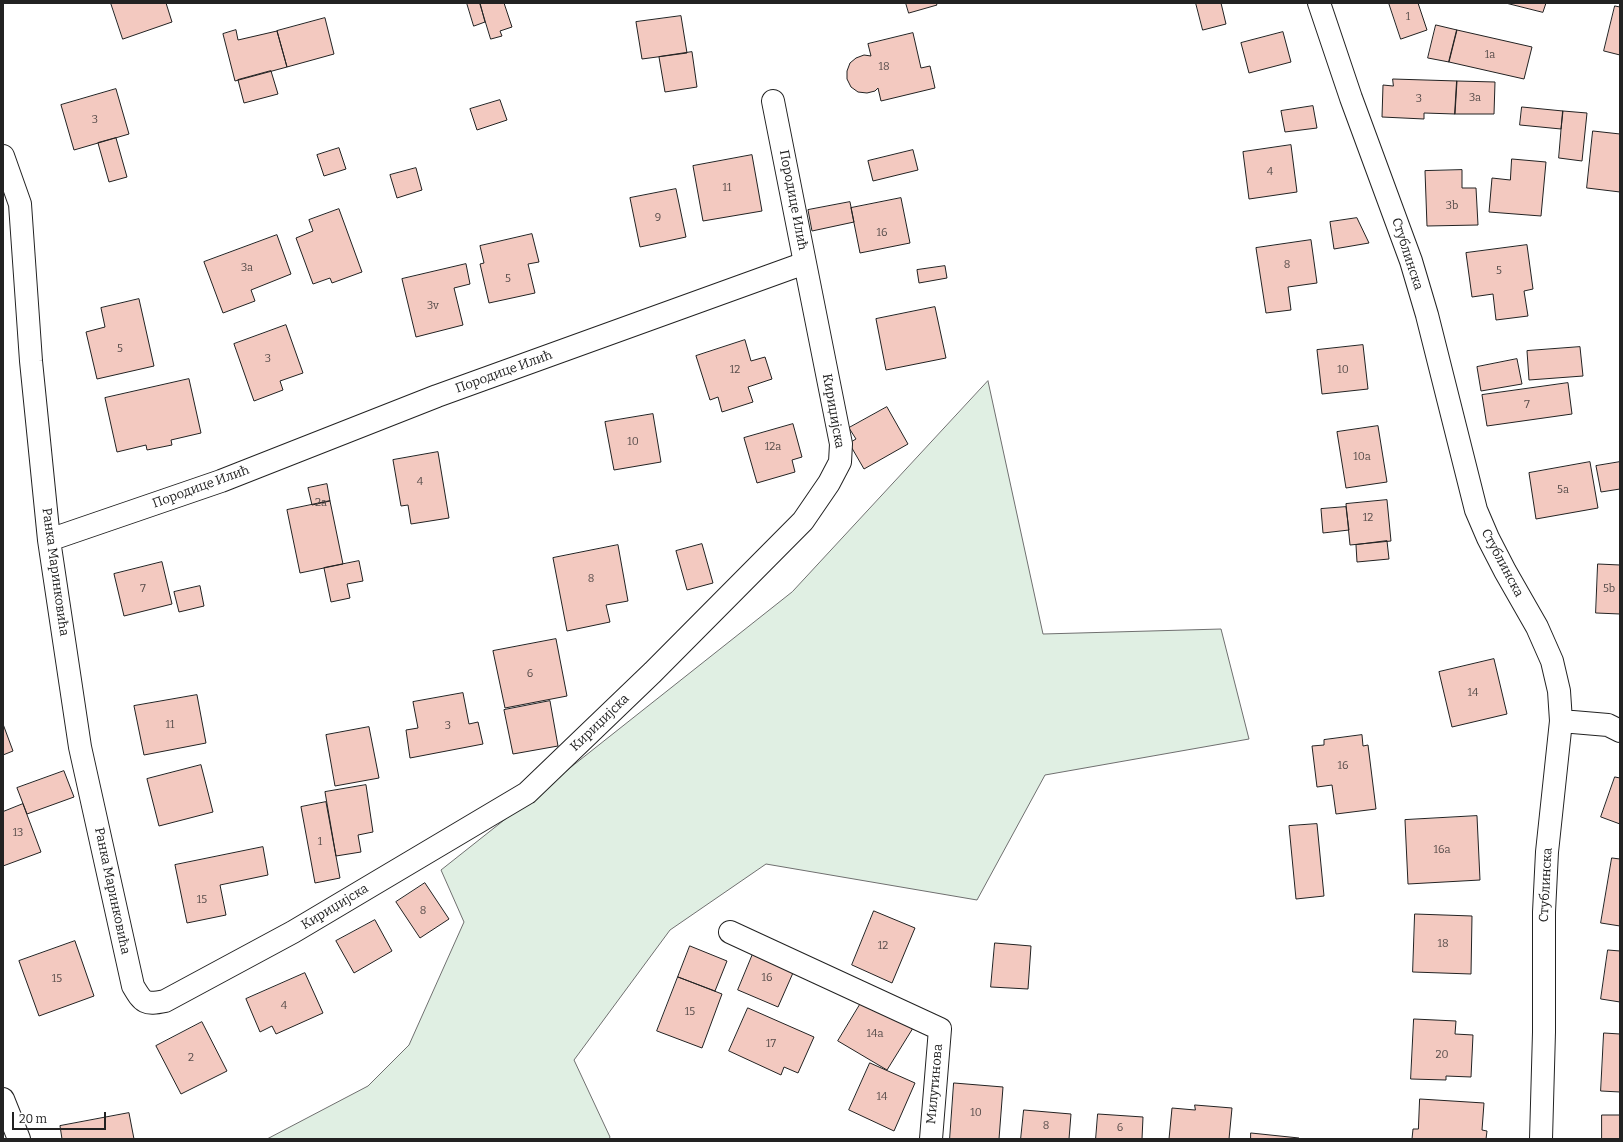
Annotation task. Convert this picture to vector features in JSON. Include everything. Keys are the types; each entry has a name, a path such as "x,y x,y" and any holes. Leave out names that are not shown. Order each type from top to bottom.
{"street":[{"name":"Стублинска","path":"1320,3 1351,98 1390,202 1415,276 1427,315 1476,510 1505,572 1537,627 1552,660 1559,691 1561,721 1547,852 1544,912 1544,1032 1541,1139"},
{"name":"Породице Илић","path":"49,540 221,481 444,393 805,263 773,101"},
{"name":"Ранка Маринковића","path":"3,156 20,204 31,361 49,540 80,747 133,986"},
{"name":"Кириџијска","path":"133,986 141,999 152,1004 165,1001 293,932 528,793 653,672 803,521 829,483 840,462 841,444 805,263"},
{"path":"1561,721 1608,725 1620,731"},
{"name":"Милутинова","path":"730,932 940,1029 931,1139"},
{"path":"3,1099 19,1139"}],"green space":[{"path":"988,381 1043,634 1221,629 1249,739 1045,775 977,900 766,864 670,930 574,1060 610,1137 609,1139 267,1139 368,1086 409,1045 464,922 441,870 792,592"}],"building":[{"path":"111,3 166,3 172,22 123,39"},
{"path":"467,3 480,3 485,22 474,26"},
{"path":"480,3 504,3 512,27 500,31 502,36 491,39"},
{"path":"906,3 936,3 937,5 909,13"},
{"path":"1196,3 1221,3 1226,24 1203,30"},
{"path":"1389,3 1418,3 1427,30 1401,39"},
{"path":"1506,3 1546,3 1543,12"},
{"path":"1615,6 1620,7 1620,55 1604,51"},
{"path":"681,16 687,53 642,59 636,22"},
{"path":"325,18 334,54 287,67 277,31"},
{"path":"1436,25 1457,30 1449,62 1428,58"},
{"path":"236,30 238,40 277,31 287,67 235,81 223,34"},
{"path":"1457,30 1532,47 1524,79 1449,62"},
{"path":"1283,32 1291,62 1249,73 1241,43"},
{"path":"913,33 921,68 930,66 935,88 881,101 878,88 875,91 867,93 858,92 851,87 847,79 847,71 850,63 856,58 864,55 871,56 868,44"},
{"path":"692,52 697,87 665,92 659,57"},
{"path":"271,71 278,94 244,103 238,80"},
{"path":"1393,79 1457,81 1455,114 1424,113 1424,119 1382,117 1383,85 1393,86"},
{"path":"1457,81 1495,82 1494,114 1455,114"},
{"path":"116,89 129,134 74,150 61,105"},
{"path":"500,100 507,120 477,130 470,109"},
{"path":"1313,106 1317,128 1285,132 1281,111"},
{"path":"1522,107 1563,111 1561,129 1520,125"},
{"path":"1563,111 1587,113 1582,161 1559,158"},
{"path":"1593,131 1620,134 1620,192 1587,188"},
{"path":"116,138 127,177 109,182 98,143"},
{"path":"1291,145 1297,192 1249,199 1243,152"},
{"path":"339,148 346,169 324,176 317,155"},
{"path":"913,150 918,170 873,181 868,161"},
{"path":"752,155 762,211 703,221 693,166"},
{"path":"1512,159 1546,162 1541,216 1489,212 1492,178 1510,180"},
{"path":"416,168 422,190 397,198 390,175"},
{"path":"1462,170 1462,188 1476,188 1478,225 1427,226 1425,171"},
{"path":"676,189 686,237 640,247 630,198"},
{"path":"901,198 910,243 860,253 851,208"},
{"path":"850,202 854,222 812,231 808,210"},
{"path":"339,209 362,272 332,283 330,278 313,284 296,238 313,231 309,220"},
{"path":"1357,218 1369,243 1334,249 1330,222"},
{"path":"532,234 539,262 528,264 535,293 489,303 480,264 484,263 480,246"},
{"path":"277,235 291,274 251,290 255,301 223,313 204,262"},
{"path":"1311,240 1317,283 1288,287 1291,310 1266,313 1256,248"},
{"path":"1527,245 1533,289 1524,291 1528,316 1496,320 1493,294 1472,297 1466,253"},
{"path":"466,264 470,284 454,288 463,325 416,337 402,279"},
{"path":"945,266 947,278 919,283 917,270"},
{"path":"139,299 154,366 97,379 86,332 105,327 101,308"},
{"path":"935,307 946,358 886,370 876,319"},
{"path":"286,325 303,373 280,381 283,390 254,401 234,344"},
{"path":"745,340 751,361 765,357 772,379 748,387 753,402 722,412 718,397 710,400 696,356"},
{"path":"1363,345 1368,389 1322,394 1317,350"},
{"path":"1580,347 1583,376 1529,380 1527,351"},
{"path":"1517,359 1522,384 1481,391 1477,367"},
{"path":"189,379 201,433 171,440 172,445 147,450 146,445 117,452 105,398"},
{"path":"1568,383 1572,414 1487,426 1482,395"},
{"path":"887,407 908,444 864,469 849,443 856,439 849,428"},
{"path":"653,414 661,462 614,470 605,422"},
{"path":"793,424 802,457 792,460 795,472 757,483 744,438"},
{"path":"1378,426 1387,482 1346,488 1337,432"},
{"path":"438,452 449,518 411,524 408,505 401,506 393,460"},
{"path":"1590,462 1598,508 1536,519 1529,473"},
{"path":"1620,462 1620,489 1601,492 1596,466"},
{"path":"327,484 330,501 312,505 308,488"},
{"path":"1387,500 1391,541 1350,545 1346,504"},
{"path":"330,501 343,564 300,573 287,510"},
{"path":"1346,507 1349,530 1323,533 1321,509"},
{"path":"1387,541 1389,559 1357,562 1356,545"},
{"path":"702,544 713,583 687,590 676,551"},
{"path":"618,545 628,601 606,605 610,622 567,631 553,558"},
{"path":"359,561 363,581 347,584 350,598 331,602 324,568"},
{"path":"162,562 172,604 124,616 114,574"},
{"path":"1598,564 1620,565 1620,614 1596,613"},
{"path":"200,586 204,606 179,612 174,592"},
{"path":"556,639 567,696 505,708 493,651"},
{"path":"1494,659 1507,714 1452,727 1439,672"},
{"path":"463,693 469,724 478,722 483,744 410,758 406,730 418,728 413,702"},
{"path":"197,695 206,743 144,755 134,706"},
{"path":"550,701 558,746 513,754 504,710"},
{"path":"3,724 13,751 3,755"},
{"path":"369,727 379,778 335,786 326,735"},
{"path":"1362,735 1363,746 1368,745 1376,809 1336,814 1332,785 1317,787 1312,746 1324,745 1324,740"},
{"path":"201,765 213,812 159,826 147,779"},
{"path":"64,771 74,797 27,814 17,788"},
{"path":"1615,777 1620,778 1620,824 1601,817"},
{"path":"366,785 373,832 358,835 361,852 336,856 325,792"},
{"path":"326,802 340,878 315,883 301,807"},
{"path":"23,804 41,852 3,866 3,812"},
{"path":"1477,816 1480,880 1408,884 1405,820"},
{"path":"1317,824 1324,896 1296,899 1289,826"},
{"path":"263,847 268,875 220,885 226,915 187,923 175,865"},
{"path":"1612,858 1620,859 1620,926 1601,923"},
{"path":"425,883 449,919 420,938 396,902"},
{"path":"874,911 915,928 892,983 852,965"},
{"path":"1415,914 1472,916 1471,974 1413,972"},
{"path":"375,920 392,951 354,973 336,941"},
{"path":"75,941 94,996 39,1016 19,961"},
{"path":"995,943 1031,946 1028,989 991,987"},
{"path":"690,946 727,961 715,991 678,977"},
{"path":"755,949 796,966 778,1007 738,990"},
{"path":"1608,950 1620,951 1620,1002 1601,999"},
{"path":"305,973 323,1013 276,1034 272,1026 260,1032 246,999"},
{"path":"678,977 722,994 702,1048 657,1031"},
{"path":"864,998 913,1028 887,1070 838,1041"},
{"path":"748,1008 814,1037 798,1073 784,1067 781,1075 729,1051"},
{"path":"1414,1019 1456,1021 1455,1034 1473,1035 1471,1077 1446,1076 1446,1080 1411,1079"},
{"path":"202,1022 227,1071 181,1094 156,1046"},
{"path":"1604,1033 1620,1034 1620,1092 1601,1091"},
{"path":"870,1063 915,1083 894,1131 849,1110"},
{"path":"954,1083 1003,1087 999,1139 950,1139"},
{"path":"1420,1099 1484,1103 1482,1130 1487,1131 1486,1139 1412,1139 1413,1129 1418,1129"},
{"path":"1195,1105 1232,1108 1229,1139 1169,1139 1172,1108 1195,1110"},
{"path":"1024,1110 1071,1114 1069,1139 1021,1139"},
{"path":"129,1113 134,1139 62,1139 60,1126"},
{"path":"1098,1114 1143,1117 1142,1139 1096,1139"},
{"path":"1602,1115 1620,1115 1620,1139 1602,1139"},
{"path":"1251,1133 1299,1138 1299,1139 1251,1139"}]}
